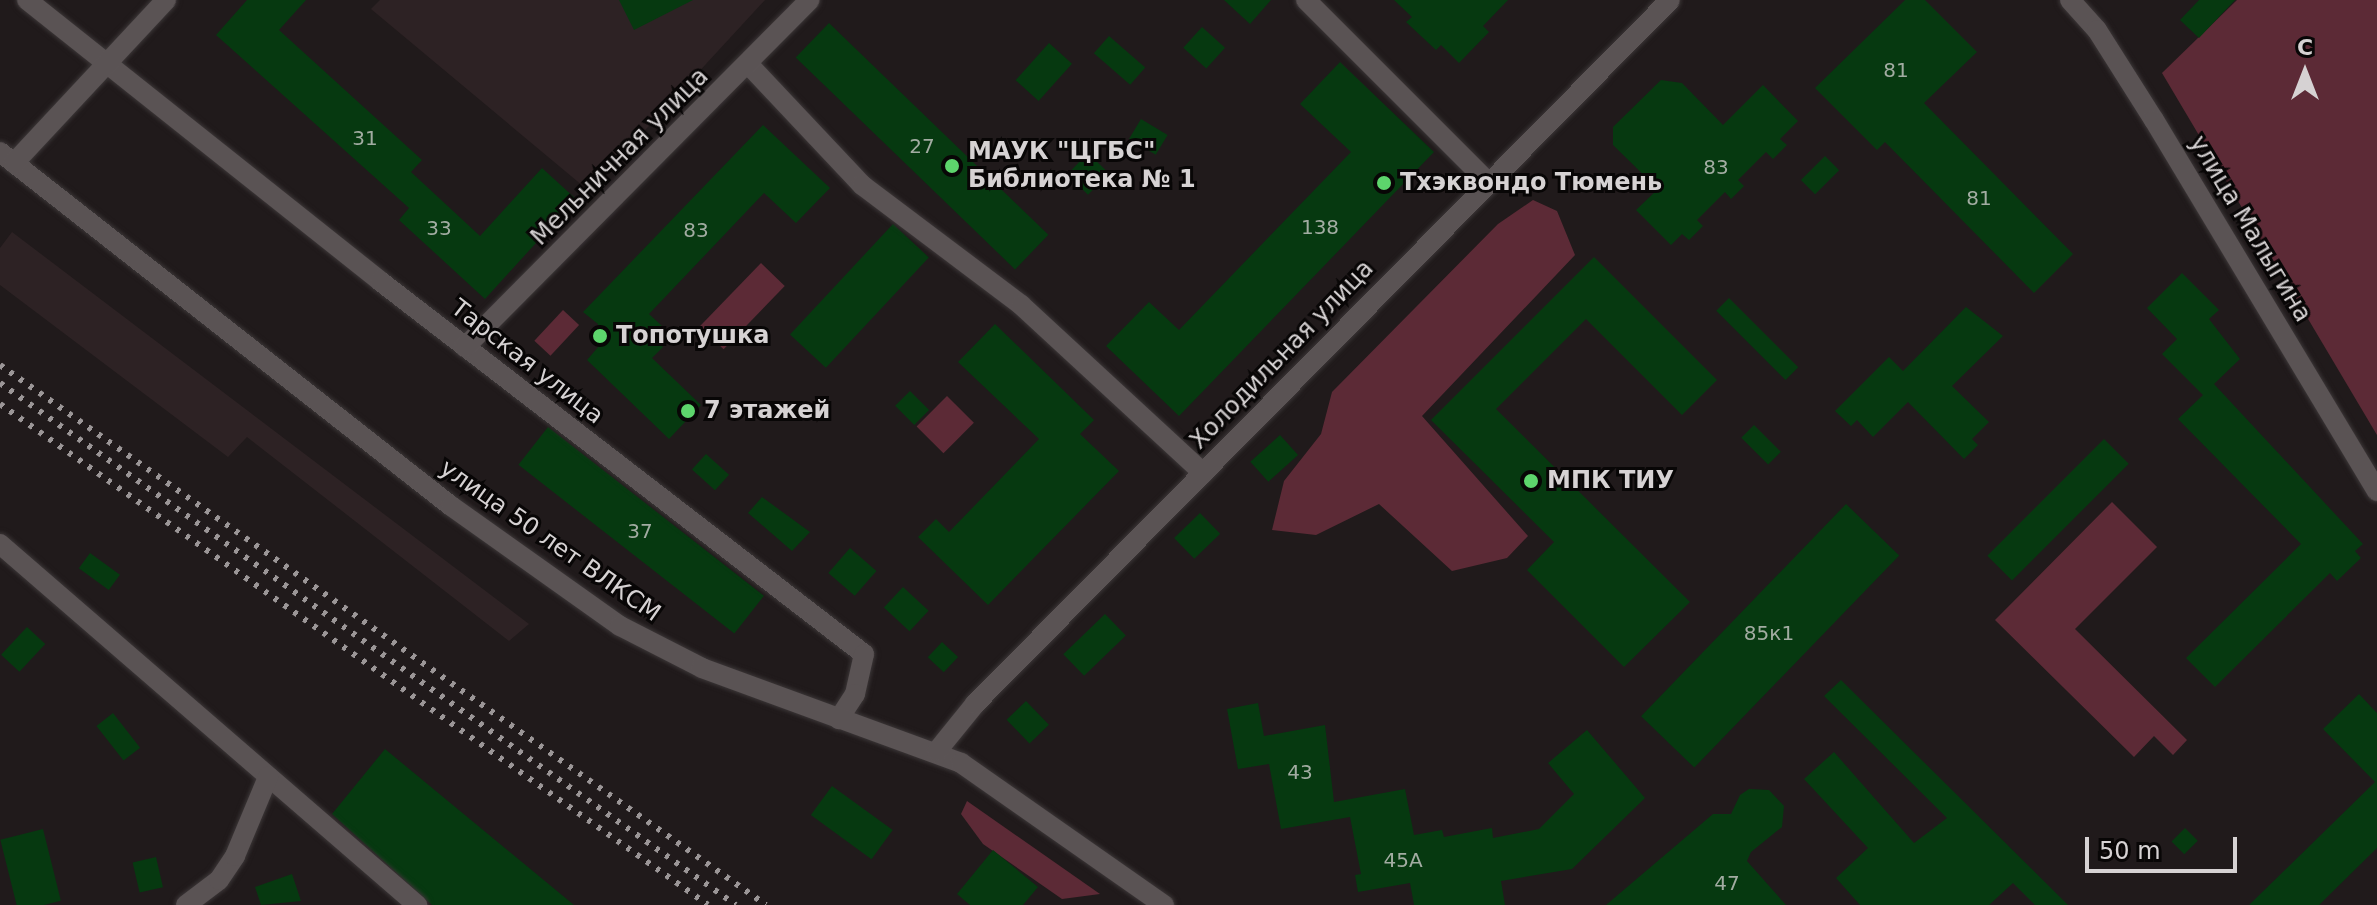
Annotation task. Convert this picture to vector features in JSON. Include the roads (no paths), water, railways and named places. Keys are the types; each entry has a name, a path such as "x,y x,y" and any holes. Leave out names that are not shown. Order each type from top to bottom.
{"street":[{"name":"Тарская улица","path":"27,0 465,347 864,654 855,694 839,719"},
{"path":"7,157 106,64 166,0"},
{"name":"Мельничная улица","path":"465,347 749,65 809,0"},
{"path":"1306,0 1488,182"},
{"name":"Холодильная улица","path":"937,751 975,704 1670,0"},
{"name":"улица Малыгина","path":"2070,0 2097,30 2154,120 2377,491"},
{"path":"749,65 862,185 1021,305 1203,473"},
{"name":"улица 50 лет ВЛКСМ","path":"7,157 451,506 620,626 702,668 839,719 937,751 1040,814 1164,905"},
{"path":"0,544 417,905"},
{"path":"186,905 219,880 235,856 268,777"}],"railway":[{"path":"0,365 766,905"},
{"path":"0,383 736,905"},
{"path":"0,404 708,905"}],"place":[{"name":"МАУК \"ЦГБС\" Библиотека № 1","path":"952,166"},
{"name":"Тхэквондо Тюмень","path":"1384,183"},
{"name":"Топотушка","path":"600,336"},
{"name":"7 этажей","path":"688,411"},
{"name":"МПК ТИУ","path":"1531,481"}]}
